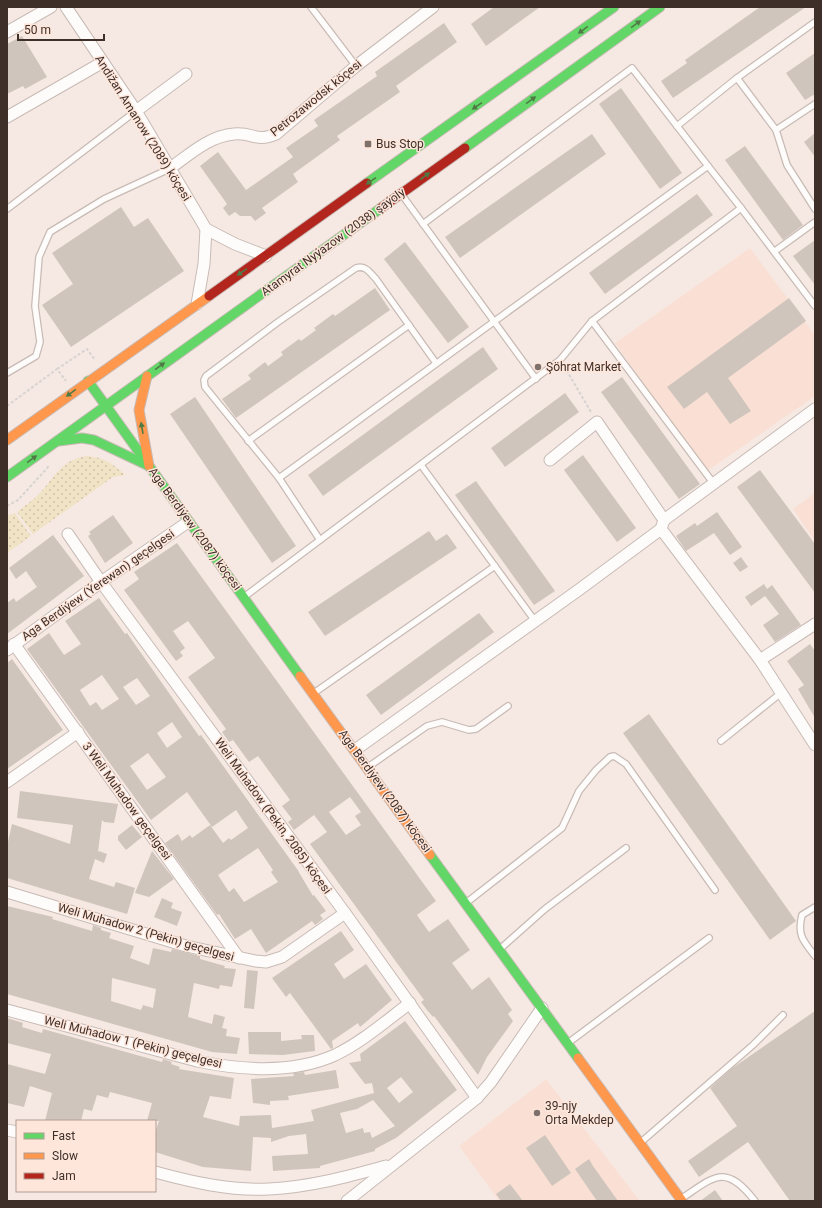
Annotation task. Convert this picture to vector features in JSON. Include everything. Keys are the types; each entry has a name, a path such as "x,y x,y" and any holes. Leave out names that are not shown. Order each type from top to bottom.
{"main road":[{"path":"7,440 614,7"},
{"name":"Atamyrat Nyýazow (2038) şaýoly","path":"7,477 660,7"},
{"path":"147,376 141,396 139,410 149,466"},
{"name":"Aga Berdiýew (2087) köçesi","path":"88,381 188,522 682,1200"},
{"path":"56,441 82,438 94,440 149,466"}],"street":[{"path":"7,32 51,7"},
{"name":"Andižan Amanow (2089) köçesi","path":"66,7 136,111 169,169 206,229"},
{"name":"Petrozawodsk köçesi","path":"169,169 216,137 235,134 249,134 260,138 265,138 276,134 356,66 433,7"},
{"path":"7,116 103,62"},
{"path":"136,111 186,74"},
{"path":"198,304 204,264 206,229 234,244 266,256"},
{"path":"355,750 535,621 815,409"},
{"path":"550,460 597,422 662,524 760,660 815,745"},
{"name":"Aga Berdiýew (Ýerewan) geçelgesi","path":"11,647 100,582 188,522"},
{"name":"Weli Muhadow (Pekin, 2085) köçesi","path":"68,534 100,582 345,913 477,1098"},
{"path":"760,660 815,624"},
{"name":"3 Weli Muhadow geçelgesi","path":"11,647 78,732 239,958"},
{"path":"7,782 78,732"},
{"name":"Weli Muhadow 2 (Pekin) geçelgesi","path":"7,892 186,946 239,958 266,962 276,959 345,913"},
{"name":"Weli Muhadow 1 (Pekin) geçelgesi","path":"7,1010 197,1061 221,1066 269,1068 316,1062 333,1056 353,1045 410,1003"},
{"path":"347,1201 390,1165 477,1098 491,1082 542,1008"},
{"path":"156,1172 216,1186 269,1189 329,1181 390,1165"}],"lane":[{"path":"311,7 356,66"},
{"path":"677,126 737,78 815,22"},
{"path":"423,224 632,68 775,251 815,306"},
{"path":"737,78 776,130 787,165 815,209"},
{"path":"776,130 815,104"},
{"path":"7,209 136,111"},
{"path":"279,478 708,166"},
{"path":"7,373 36,356 40,342 35,306 39,257 50,232 104,199 169,169"},
{"path":"400,194 536,379"},
{"path":"244,597 536,379 560,360 592,321 741,208"},
{"path":"775,251 815,222"},
{"path":"320,540 279,478 205,387 204,380 214,369 278,322 356,268 361,267 365,268 376,279 436,364"},
{"path":"592,321 714,484"},
{"path":"248,441 409,325"},
{"path":"420,465 535,621"},
{"path":"314,693 495,566"},
{"path":"721,741 781,693"},
{"path":"368,768 427,726 442,722 469,730 476,729 508,706"},
{"path":"466,903 562,828 579,791 596,770 610,757 614,756 626,764 715,890"},
{"path":"499,949 545,909 626,848"},
{"path":"815,907 802,915 799,928 805,943 815,956"},
{"path":"568,1043 709,938"},
{"path":"640,1143 765,1034 783,1015"},
{"path":"682,1200 712,1178 720,1176 728,1177 742,1185 755,1201"}],"path":[{"path":"7,406 87,349 102,371"},
{"path":"560,360 597,422"},
{"path":"57,369 74,391"},
{"path":"7,506 18,500 51,464"}],"shaded area":[{"path":"750,248 815,335 815,396 706,472 615,343"},
{"path":"87,456 108,462 125,475 113,477 33,534 17,512 34,499 65,465 78,458"},
{"path":"815,493 815,541 793,509"},
{"path":"15,513 31,536 7,553 7,516"},
{"name":"39-njy Orta Mekdep","path":"546,1079 640,1201 499,1201 459,1146"}],"building":[{"path":"494,7 540,7 486,46 471,24"},
{"path":"760,7 806,7 673,98 661,81 687,63 685,60"},
{"path":"444,23 457,42 396,86 400,92 337,136 340,140 293,174 298,182 262,208 266,213 255,221 251,216 240,216 235,212 229,216 223,208 227,204 200,166 218,152 246,190 293,157 286,148 318,126 314,120 377,76 375,72"},
{"path":"22,36 47,77 25,89 23,86 7,94 7,44"},
{"path":"815,53 815,94 805,100 786,73"},
{"path":"621,88 682,173 660,189 599,104"},
{"path":"815,133 815,157 804,142"},
{"path":"592,134 606,154 460,258 445,237"},
{"path":"745,146 803,225 783,240 725,160"},
{"path":"697,194 713,215 605,294 589,273"},
{"path":"121,207 134,227 148,218 184,271 71,347 42,305 73,284 52,253"},
{"path":"815,240 815,285 793,256"},
{"path":"405,242 469,327 448,343 384,259"},
{"path":"375,288 390,310 236,418 222,399 251,379 248,375 265,362 268,366 283,355 281,352 299,339 301,341 316,330 314,328 333,314 335,316"},
{"path":"789,298 806,321 728,378 751,411 730,424 707,392 684,409 667,387"},
{"path":"483,347 498,369 323,496 308,475"},
{"path":"622,377 700,484 679,499 601,392"},
{"path":"565,393 579,412 505,467 491,448"},
{"path":"195,397 296,546 272,563 170,414"},
{"path":"583,455 636,528 617,542 564,470"},
{"path":"760,470 815,544 815,593 737,487"},
{"path":"476,481 555,591 534,605 455,495"},
{"path":"717,512 742,547 730,555 714,533 686,551 676,536 695,523 697,526"},
{"path":"113,515 133,543 105,563 88,536 91,534 89,532"},
{"path":"429,531 436,541 447,534 457,548 325,636 308,612"},
{"path":"53,535 84,576 7,634 7,603 14,598 16,602 37,587 26,571 16,579 9,568"},
{"path":"177,543 436,901 417,915 429,932 448,919 470,950 452,963 472,990 489,977 512,1010 508,1014 513,1021 487,1057 478,1075 434,1016 433,1017 421,1002 424,1000 310,844 327,832 314,815 294,830 288,822 292,819 282,806 290,800 258,756 249,762 233,740 229,742 222,732 226,729 188,677 215,658 188,621 173,631 185,648 180,652 183,656 176,661 124,590 139,579 134,572","holes":["350,797 361,812 355,816 361,825 346,835 329,812"]},
{"path":"741,557 748,567 740,572 733,563"},
{"path":"764,584 767,589 772,585 801,625 775,642 763,625 779,614 765,596 751,606 745,597"},
{"path":"99,598 125,634 127,633 199,736 201,735 297,869 313,896 314,895 326,911 320,915 323,919 315,925 312,921 266,953 251,929 235,939 219,914 217,915 165,843 178,834 182,841 190,835 192,838 210,825 223,843 229,838 231,840 248,828 236,810 212,827 187,792 151,820 27,649 49,633 64,655 81,644 65,621","holes":["102,675 119,699 102,710 96,702 90,706 80,690","137,678 150,696 136,705 123,687","172,722 182,737 167,748 157,733","148,753 166,777 147,790 130,766","258,848 273,870 271,872 278,882 244,902 234,888 229,892 218,875"]},
{"path":"479,613 494,632 381,715 366,695"},
{"path":"810,644 815,651 815,718 798,689 804,685 787,661"},
{"path":"12,659 63,730 7,769 7,663"},
{"path":"649,714 796,921 770,940 623,733"},
{"path":"20,791 118,804 114,823 104,822 102,820 98,852 107,854 104,863 95,859 89,879 114,887 116,882 135,888 127,914 7,878 7,846 12,824 70,844 73,825 17,818"},
{"path":"132,825 142,837 126,850 118,840 118,836"},
{"path":"152,851 174,879 149,897 135,893"},
{"path":"162,898 173,903 171,908 182,912 177,926 154,917"},
{"path":"7,906 53,917 52,919 92,931 93,925 101,928 101,930 111,933 109,938 134,946 130,958 149,965 153,948 171,952 172,949 200,956 200,959 225,966 224,968 236,969 232,987 220,985 219,989 194,983 188,1017 212,1024 214,1014 225,1017 222,1028 227,1029 226,1036 240,1038 237,1054 212,1052 7,994","holes":["112,978 156,989 153,1008 143,1005 141,1010 111,1001"]},
{"path":"341,931 354,950 334,964 344,979 366,964 392,1000 360,1027 358,1023 332,1041 333,1048 331,1049 290,993 286,997 272,978"},
{"path":"247,970 258,971 254,1009 244,1008"},
{"path":"815,1011 815,1201 790,1201 748,1142 699,1177 688,1161 737,1126 710,1088 731,1069"},
{"path":"7,1018 23,1023 22,1027 42,1033 43,1029 162,1062 163,1059 180,1067 179,1069 234,1078 231,1099 210,1096 203,1117 239,1126 240,1116 271,1115 272,1128 314,1121 311,1110 374,1093 372,1083 365,1084 349,1063 361,1061 360,1054 405,1021 457,1090 396,1138 375,1149 375,1151 320,1166 320,1168 273,1171 272,1156 308,1154 306,1134 289,1136 271,1142 271,1138 253,1137 251,1171 203,1167 156,1152 156,1130 159,1121 147,1120 152,1103 110,1092 108,1098 97,1095 92,1111 84,1109 81,1120 45,1120 52,1093 30,1086 24,1107 7,1103 7,1064 45,1074 51,1054 7,1043","holes":["401,1077 413,1092 399,1103 387,1088","373,1100 395,1126 372,1138 370,1132 364,1133 363,1128 346,1133 340,1113 357,1109"]},
{"path":"248,1032 281,1032 281,1041 302,1039 301,1035 314,1035 315,1051 283,1055 249,1054"},
{"path":"336,1070 339,1088 288,1096 289,1100 270,1101 270,1105 253,1103 251,1079 294,1076 293,1073 304,1072 305,1075"},
{"path":"545,1135 571,1173 552,1186 526,1148"},
{"path":"589,1159 618,1201 597,1201 575,1169"},
{"path":"510,1184 523,1201 501,1201 496,1194"},
{"path":"715,1190 723,1201 700,1201"}],"traffic: fast":[{"path":"367,183 614,7"},
{"path":"465,148 660,7"},
{"path":"7,477 381,208"},
{"path":"88,381 300,676"},
{"path":"59,441 82,438 94,440 149,466"},
{"path":"430,855 578,1058"}],"traffic: slow":[{"path":"7,440 209,296"},
{"path":"147,376 139,410 149,466"},
{"path":"300,676 430,855"},
{"path":"578,1058 682,1201"}],"traffic: jam":[{"path":"381,208 465,148"},
{"path":"209,296 367,183"}],"place":[{"name":"Bus Stop","path":"368,144"},
{"name":"Şöhrat Market","path":"538,367"},
{"name":"39-njy Orta Mekdep","path":"537,1113"}]}
